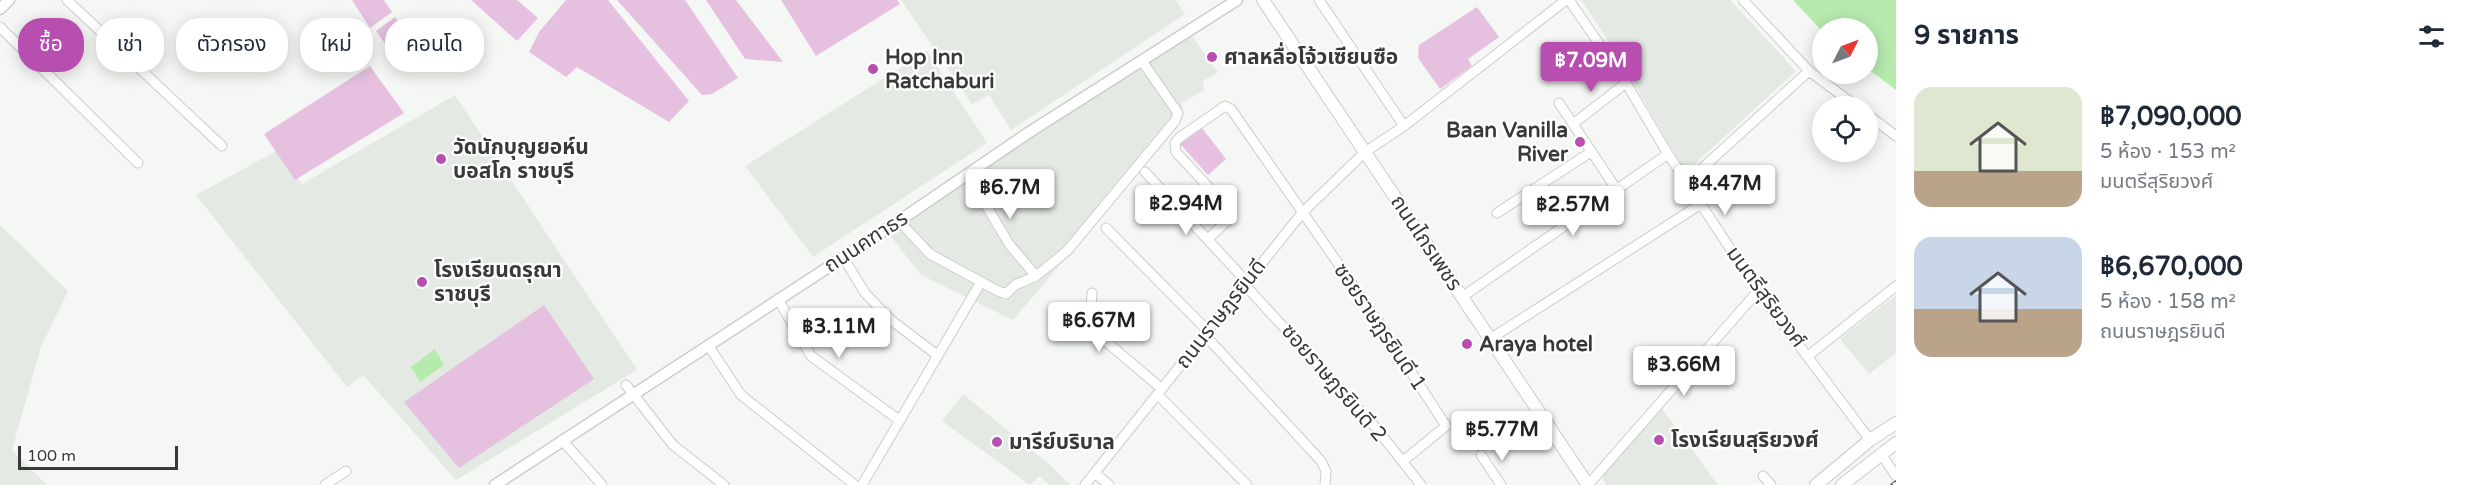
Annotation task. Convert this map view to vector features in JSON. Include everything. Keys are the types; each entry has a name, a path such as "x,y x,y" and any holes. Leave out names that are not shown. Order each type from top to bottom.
{"main road":[{"name":"ถนนไกรเพชร","path":"1263,0 1588,485"},
{"path":"1815,485 1870,440 1896,423"},
{"path":"1842,485 1896,443"}],"street":[{"path":"0,9 9,0"},
{"path":"67,0 222,146"},
{"name":"ถนนคฑาธร","path":"497,484 562,440 629,389 708,345 899,221 1028,133 1237,0"},
{"path":"1319,0 1404,126"},
{"name":"ถนนราษฎรยินดี","path":"1085,485 1302,213 1365,152 1404,126 1568,0"},
{"name":"มนตรีสุริยวงศ์","path":"1568,0 1626,83 1668,154 1758,291 1870,440"},
{"path":"1743,0 1809,71 1843,96"},
{"path":"0,27 138,163"},
{"path":"899,221 930,254 1006,294 1015,285 1036,276 1067,251 1175,121 1178,113 1142,61"},
{"path":"1687,182 1809,71"},
{"path":"1573,124 1626,83"},
{"path":"1559,103 1617,190"},
{"path":"1208,239 1231,214 1176,152 1175,143 1225,106 1232,109 1302,213"},
{"path":"1878,122 1896,136"},
{"path":"1497,213 1592,152"},
{"path":"1462,297 1668,154"},
{"name":"ซอยราษฎรยินดี 2","path":"1145,172 1208,239 1368,420 1421,485"},
{"path":"968,175 1009,244 1036,276"},
{"path":"1490,339 1701,204"},
{"name":"ซอยราษฎรยินดี 1","path":"1302,213 1378,321 1446,426 1403,461"},
{"path":"1106,228 1206,332 1321,461 1326,471 1325,485"},
{"path":"843,257 872,299 891,320 937,355"},
{"path":"862,485 898,420 981,282"},
{"path":"1808,356 1896,286"},
{"path":"1588,485 1758,291"},
{"path":"1092,293 1090,323 1096,333 1160,392 1247,485"},
{"path":"778,299 811,356 898,420"},
{"path":"708,345 741,395 855,485"},
{"path":"629,389 673,445 724,485"},
{"path":"562,440 602,485"},
{"path":"1881,454 1896,476"},
{"path":"1481,455 1501,485"},
{"path":"325,485 346,471"},
{"path":"1095,473 1109,485"},
{"path":"1763,476 1771,485"}],"shaded area":[{"path":"352,0 384,0 392,12 373,26 373,18 364,18"},
{"path":"471,0 517,0 538,18 517,41"},
{"path":"566,0 608,0 689,101 669,122 577,67 566,77 529,52 539,32"},
{"path":"617,0 685,0 738,78 712,94 702,95"},
{"path":"706,0 736,0 783,62 745,59"},
{"path":"781,0 897,0 900,4 816,56"},
{"path":"901,0 1176,0 1185,14 1011,130 989,95 972,104"},
{"path":"1581,0 1730,0 1796,71 1685,173 1619,57"},
{"path":"1793,0 1896,0 1896,90 1878,76 1878,18 1812,18 1812,20"},
{"path":"1477,7 1499,37 1468,59 1472,66 1440,89 1418,58 1419,45"},
{"path":"385,24 385,44 376,31"},
{"path":"1191,35 1218,72 1203,81 1204,90 1182,103 1183,115 1177,128 1013,320 921,275 889,234 1084,101"},
{"path":"927,51 987,143 813,257 745,166"},
{"path":"373,70 404,113 295,180 264,134 361,72 373,72"},
{"name":"โรงเรียนดรุณา ราชบุรี","path":"455,95 637,370 456,480 363,375 347,387 196,195 278,150 302,184"},
{"path":"1202,128 1226,159 1208,175 1180,144"},
{"path":"0,225 68,291 41,347 12,450 47,485 0,485"},
{"path":"1896,295 1896,353 1869,374 1840,339"},
{"path":"544,305 594,379 459,468 404,402"},
{"path":"435,349 444,365 420,382 411,367"},
{"name":"มารีย์บริบาล","path":"963,394 1049,464 1070,485 1049,485 1040,476 1030,485 942,421"},
{"name":"โรงเรียนสุริยวงศ์","path":"1660,406 1718,485 1606,485 1603,475"}],"place":[{"name":"ศาลหลื่อโจ้วเซียนซือ","path":"1212,57"},
{"name":"Hop Inn Ratchaburi","path":"873,69"},
{"name":"Baan Vanilla River","path":"1580,142"},
{"name":"วัดนักบุญยอห์น บอสโก ราชบุรี","path":"441,159"},
{"name":"โรงเรียนดรุณา ราชบุรี","path":"422,282"},
{"name":"Araya hotel","path":"1467,344"},
{"name":"โรงเรียนสุริยวงศ์","path":"1659,440"},
{"name":"มารีย์บริบาล","path":"997,442"}]}
